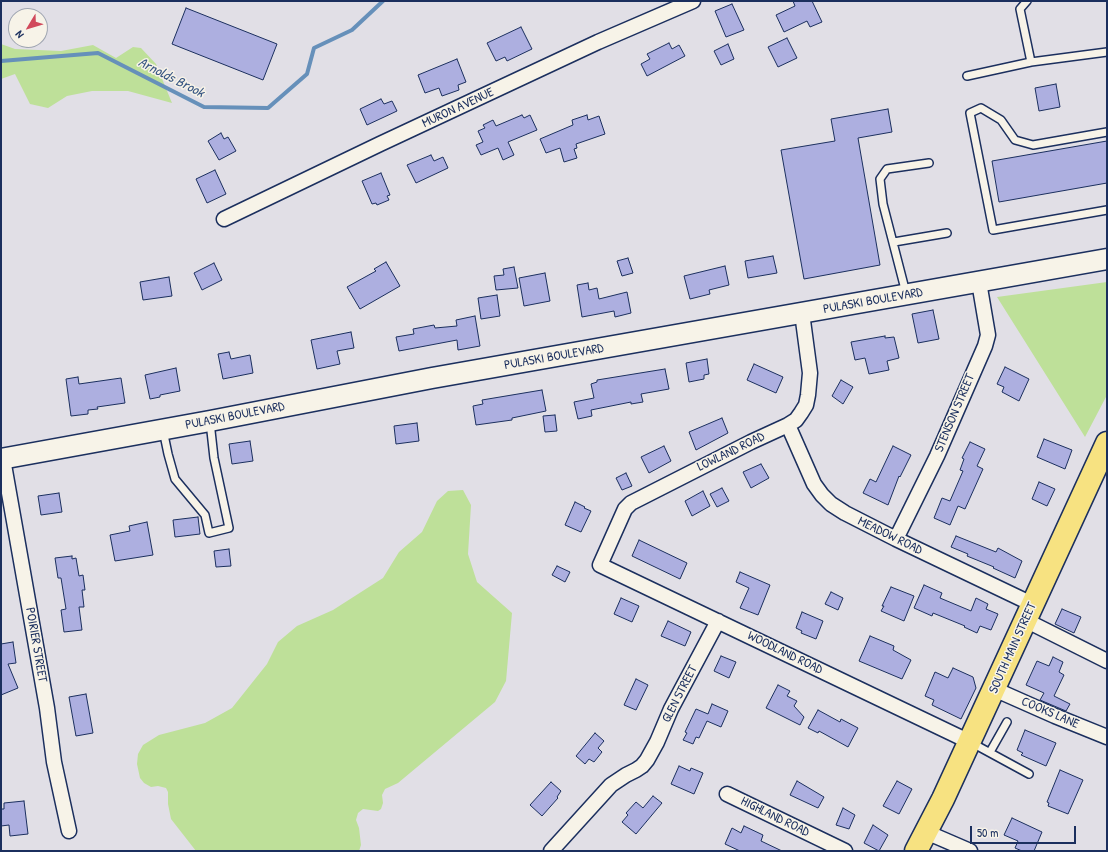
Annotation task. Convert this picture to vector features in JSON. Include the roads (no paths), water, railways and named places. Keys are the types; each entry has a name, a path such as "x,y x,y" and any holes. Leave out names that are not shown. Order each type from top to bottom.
{"main road":[{"name":"PULASKI BOULEVARD","path":"2,459 163,430 432,378 1107,259"},
{"name":"SOUTH MAIN STREET","path":"916,851 970,742 1107,443"}],"street":[{"name":"MURON AVENUE","path":"224,219 577,52 693,1"},
{"name":"STENSON STREET","path":"896,539 937,456 985,346 988,335 979,282"},
{"name":"LOWLAND ROAD","path":"600,565 625,509 631,503 796,420 806,405 810,372 802,313"},
{"name":"MEADOW ROAD","path":"788,425 814,484 831,504 844,513 896,539 1029,612"},
{"name":"POIRIER STREET","path":"2,459 46,700 54,762 69,831"},
{"name":"WOODLAND ROAD","path":"600,565 970,742"},
{"path":"1029,612 1107,661"},
{"name":"GLEN STREET","path":"551,851 611,785 642,766 652,753 671,709 718,621"},
{"name":"COOKS LANE","path":"994,689 1055,716 1107,736"},
{"name":"HIGHLAND ROAD","path":"726,794 845,851"},
{"path":"926,832 970,851"}],"lane":[{"path":"1027,1 1020,9 1031,62"},
{"path":"967,76 1031,62 1107,52"},
{"path":"1107,132 1033,145 1015,140 1001,120 981,108 970,113 993,230 1107,210"},
{"path":"907,295 884,204 880,179 886,170 929,163"},
{"path":"894,242 946,233"},
{"path":"163,430 175,479 205,516 208,533 229,528 214,458 210,421"},
{"path":"990,752 1007,722"},
{"path":"970,742 1029,774"}],"waterway":[{"name":"Arnolds Brook","path":"1,61 98,53 204,107 268,108 307,74 314,48 352,30 383,1"}]}
